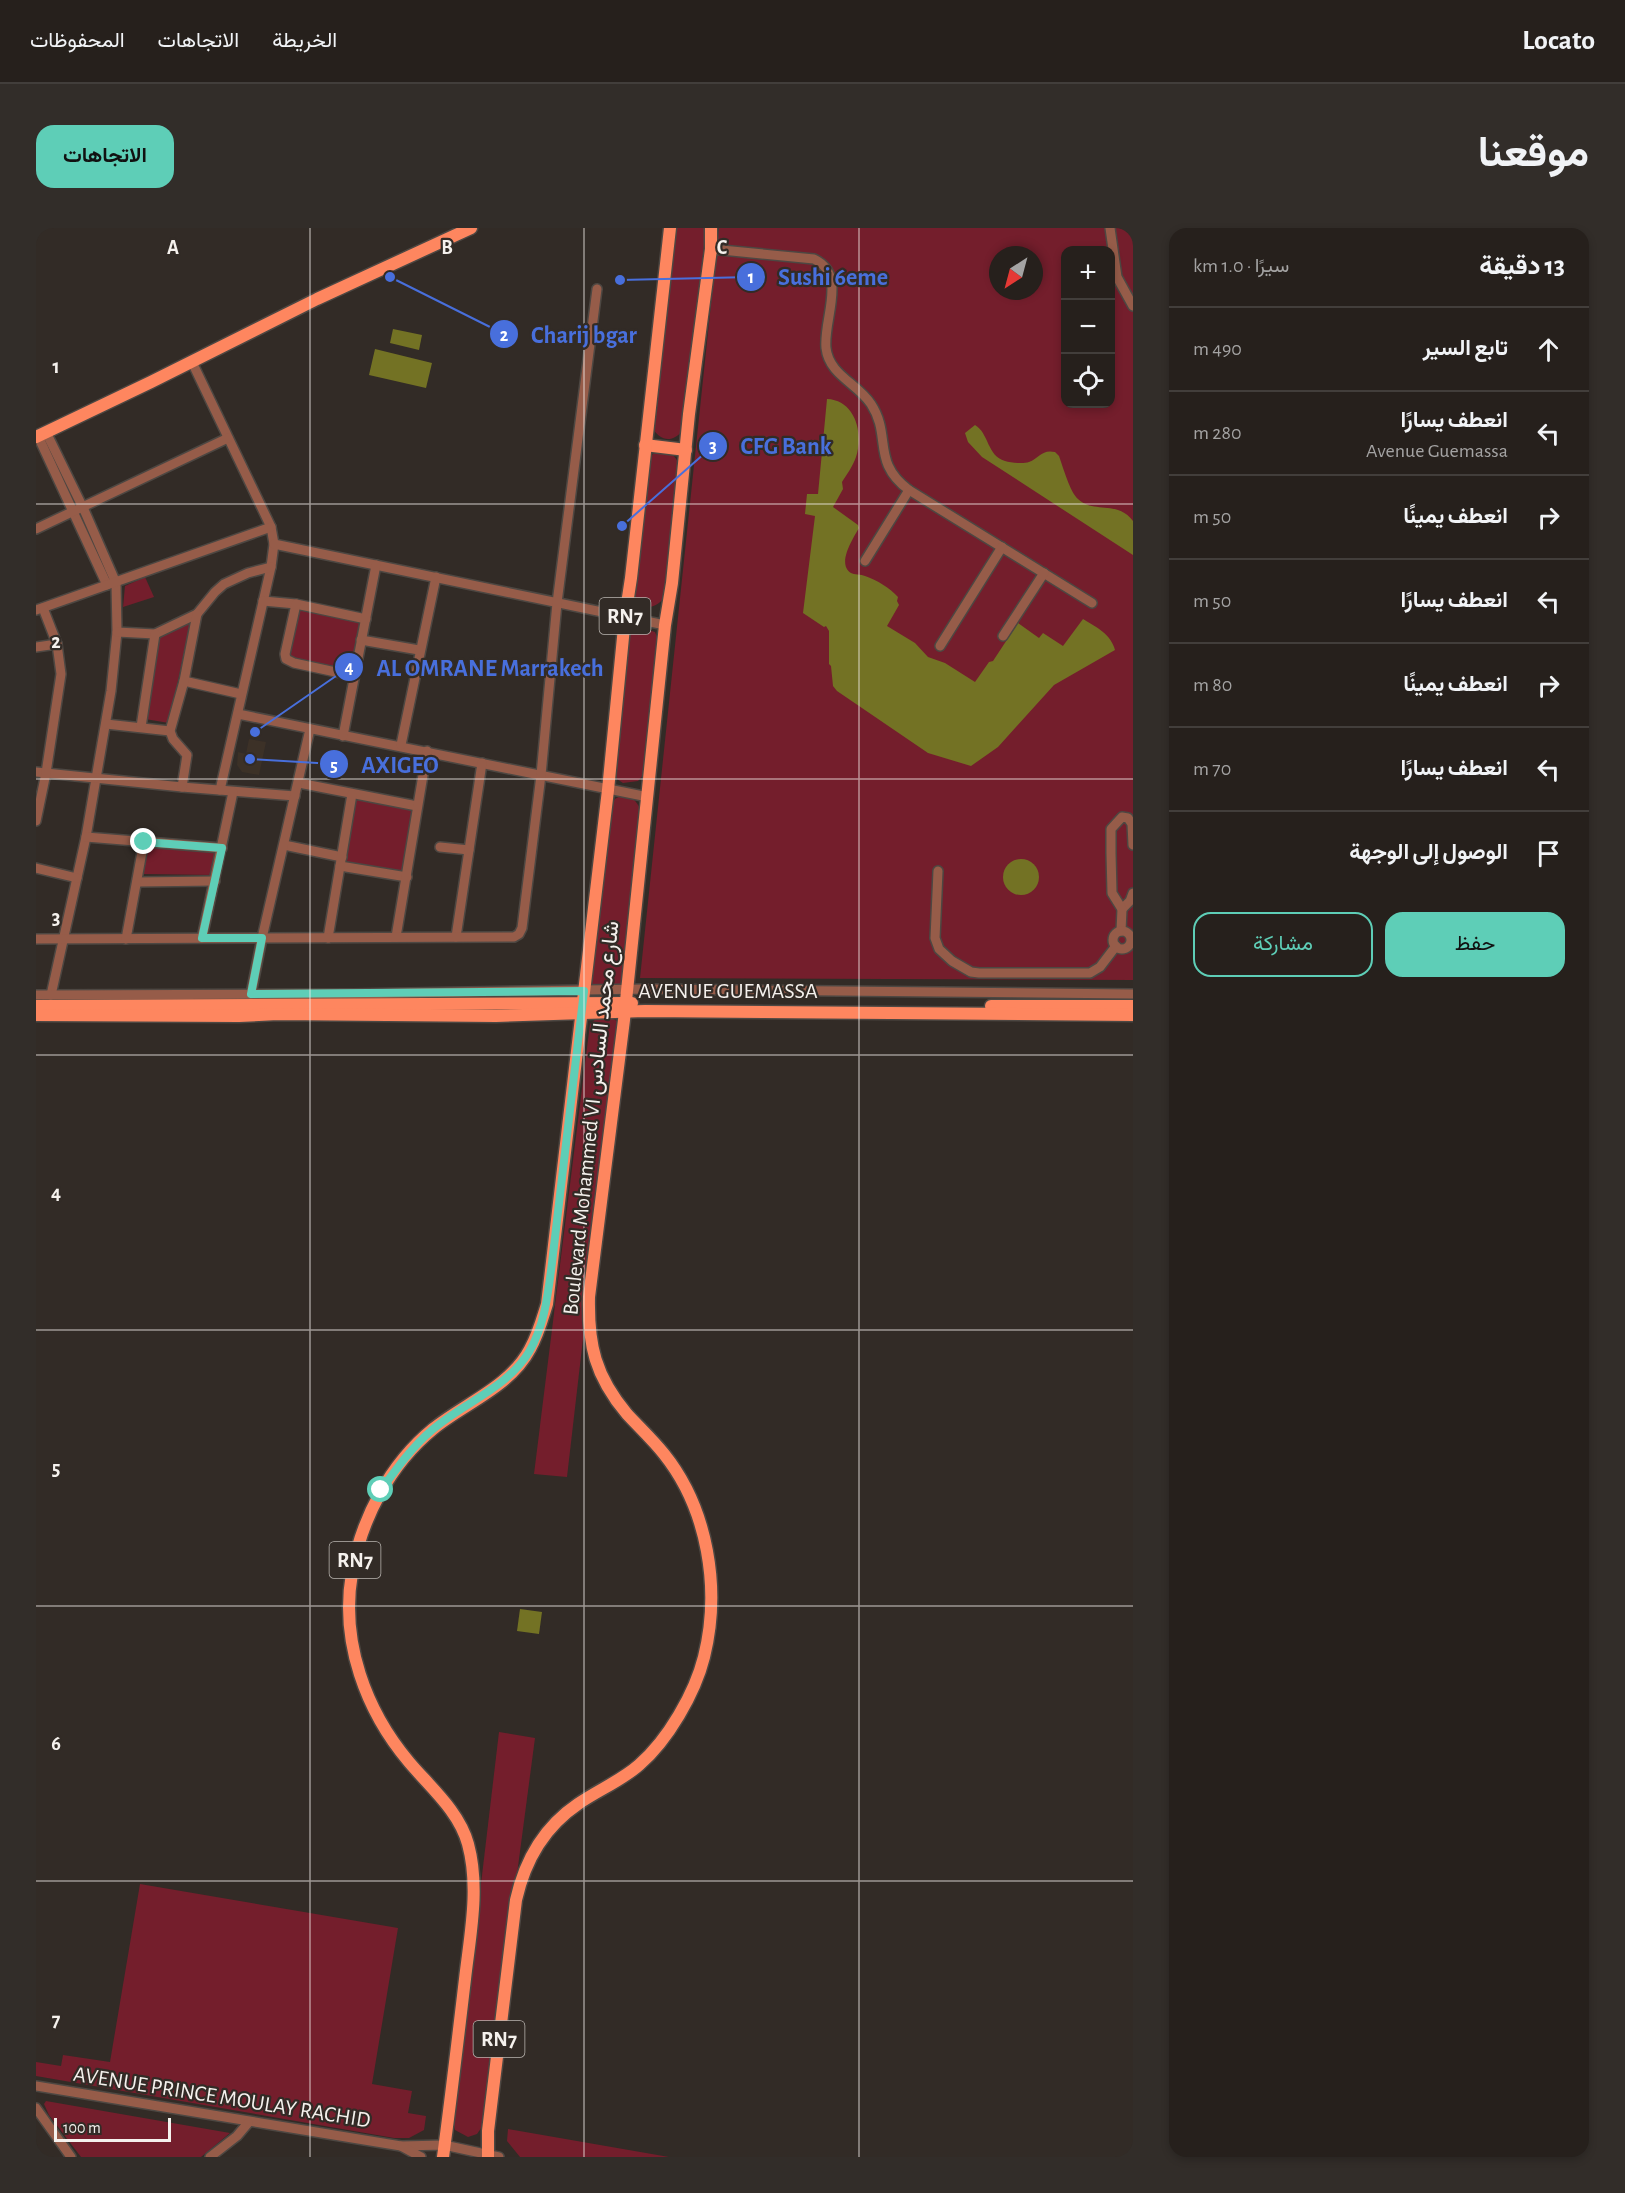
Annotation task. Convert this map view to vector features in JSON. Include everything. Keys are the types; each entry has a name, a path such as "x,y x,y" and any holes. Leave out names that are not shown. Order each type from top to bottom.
{"main road":[{"path":"40,435 337,290 471,228"},
{"name":"Boulevard Mohammed VI شارع محمد السادس","path":"443,2151 469,1946 474,1896 473,1864 467,1840 454,1815 394,1742 366,1695 351,1632 349,1605 351,1574 369,1514 381,1490 402,1460 432,1429 502,1382 519,1366 539,1330 546,1304 608,790 625,617 670,228"},
{"name":"Boulevard Mohammed VI شارع محمد السادس","path":"492,2156 488,2131 520,1878 540,1841 556,1821 579,1803 615,1783 640,1764 670,1729 704,1659 711,1605 710,1569 704,1536 688,1495 665,1454 615,1399 597,1366 590,1341 589,1297 625,1008 665,625 672,583 703,301 711,249 711,228"},
{"path":"645,445 686,450"},
{"name":"AVENUE GUEMASSA","path":"36,1015 496,1016 583,1002"},
{"name":"AVENUE GUEMASSA","path":"36,1006 583,1002 625,1008 1133,1015"},
{"name":"AVENUE GUEMASSA","path":"625,1008 1133,1006"}],"street":[{"path":"1110,228 1117,277 1133,306"},
{"path":"711,249 814,259 823,263 828,270 832,287 826,331 827,355 833,367 872,405 880,426 882,451 892,474 909,490 1092,603"},
{"path":"36,939 514,937 519,934 522,928 541,775 557,603 597,289"},
{"path":"192,362 271,527 274,544 271,567 220,790"},
{"path":"40,435 78,508 111,584 117,632 106,724 86,837 51,994"},
{"path":"36,529 228,438"},
{"path":"865,561 909,490"},
{"path":"36,821 41,773 61,674 57,644 40,609 271,527"},
{"path":"274,544 665,625"},
{"path":"940,646 1002,547"},
{"path":"343,736 376,565"},
{"path":"117,632 155,634 197,614 224,584 248,573 271,567"},
{"path":"1004,636 1044,573"},
{"path":"401,745 436,577"},
{"path":"263,601 296,604 366,619"},
{"path":"296,604 285,654 286,659 294,663 354,676"},
{"path":"182,788 187,755 173,739 170,731 184,681 197,614"},
{"path":"141,727 155,634"},
{"path":"361,640 419,650"},
{"path":"36,647 57,644"},
{"path":"184,681 242,694"},
{"path":"238,714 343,736 401,745 648,797"},
{"path":"106,724 170,731"},
{"path":"251,994 310,729"},
{"path":"396,937 427,751"},
{"path":"456,937 482,763"},
{"path":"41,773 182,788 295,796"},
{"path":"299,783 417,806"},
{"path":"202,938 233,792"},
{"path":"328,938 352,794"},
{"path":"1121,931 1122,909 1112,892 1110,853 1111,829 1120,818 1128,818 1131,821 1133,845"},
{"path":"86,837 222,848"},
{"path":"126,939 144,842"},
{"path":"284,845 407,877"},
{"path":"440,848 469,850"},
{"path":"36,868 77,878"},
{"path":"938,871 936,944 943,954 971,972 1090,973 1100,968 1116,946"},
{"path":"137,882 215,881"},
{"path":"1122,909 1130,901 1133,892"},
{"path":"1116,946 1113,937 1121,931"},
{"path":"1116,946 1122,948 1131,946 1128,934 1121,931"},
{"name":"AVENUE GUEMASSA","path":"36,995 251,994 583,1002 627,990 1133,993"},
{"name":"AVENUE PRINCE MOULAY RACHID","path":"36,2086 249,2123 401,2146 492,2156"},
{"path":"36,2108 70,2157"},
{"path":"210,2157 237,2136 249,2123"},
{"name":"AVENUE PRINCE MOULAY RACHID","path":"401,2146 421,2157"}],"shaded area":[{"path":"675,228 706,228 683,430 675,437 667,439 659,436 652,427"},
{"path":"719,228 1133,228 1133,980 640,978"},
{"path":"393,329 422,335 419,350 390,343"},
{"path":"375,349 432,363 426,388 369,375"},
{"path":"827,399 837,401 851,411 858,428 856,457 842,482 843,489 833,507 859,528 850,544 845,563 851,573 874,580 887,587 898,597 899,605 887,626 915,643 928,657 945,663 975,682 989,662 993,661 1018,623 1039,638 1043,633 1063,646 1083,619 1102,632 1113,644 1115,650 1054,685 998,747 971,766 928,753 837,691 833,686 829,664 829,631 826,626 824,627 803,613 815,516 805,514 807,494 818,494"},
{"path":"975,425 983,433 991,450 1005,461 1027,463 1044,453 1055,452 1059,456 1078,499 1091,506 1120,511 1133,521 1133,555 982,457 968,442 965,433"},
{"path":"659,452 672,455 679,465 664,598 656,605 647,607 639,603 633,593 648,461 653,454"},
{"path":"145,577 154,597 123,607 125,586"},
{"path":"297,606 362,620 350,674 287,659"},
{"path":"192,615 169,723 145,719 155,632"},
{"path":"642,628 655,632 659,642 645,773 638,781 623,783 613,772 629,636 635,629"},
{"path":"249,739 266,742 259,775 242,772 237,765 238,752 246,754"},
{"path":"622,795 633,799 640,809 621,986 588,986 610,806"},
{"path":"355,798 415,808 404,874 344,864"},
{"path":"147,840 220,846 214,875 141,874"},
{"path":"1021,859 1034,864 1039,877 1034,890 1021,895 1008,890 1003,877 1008,864"},
{"path":"597,1018 617,1021 618,1037 567,1477 534,1474 590,1024"},
{"path":"520,1609 542,1612 539,1634 517,1631"},
{"path":"499,1732 535,1738 484,2124 477,2134 468,2137 455,2130 453,2120"},
{"path":"140,1884 398,1928 372,2084 412,2091 408,2113 426,2116 424,2130 409,2138 394,2138 36,2076 36,2062 61,2066 63,2055 110,2062"},
{"path":"46,2101 230,2133 201,2157 81,2157 49,2115 44,2104"},
{"path":"508,2129 669,2157 520,2157 507,2141"}],"place":[{"name":"Charij bgar","path":"390,277"},
{"name":"Sushi 6eme","path":"620,280"},
{"name":"CFG Bank","path":"622,526"},
{"name":"AL OMRANE Marrakech","path":"255,732"},
{"name":"AXIGEO","path":"250,759"}],"route":[{"path":"144,842 222,848 202,938 262,938 251,994 584,991 552,1263 546,1304 539,1330 519,1366 502,1382 432,1429 402,1460 381,1490"}]}
